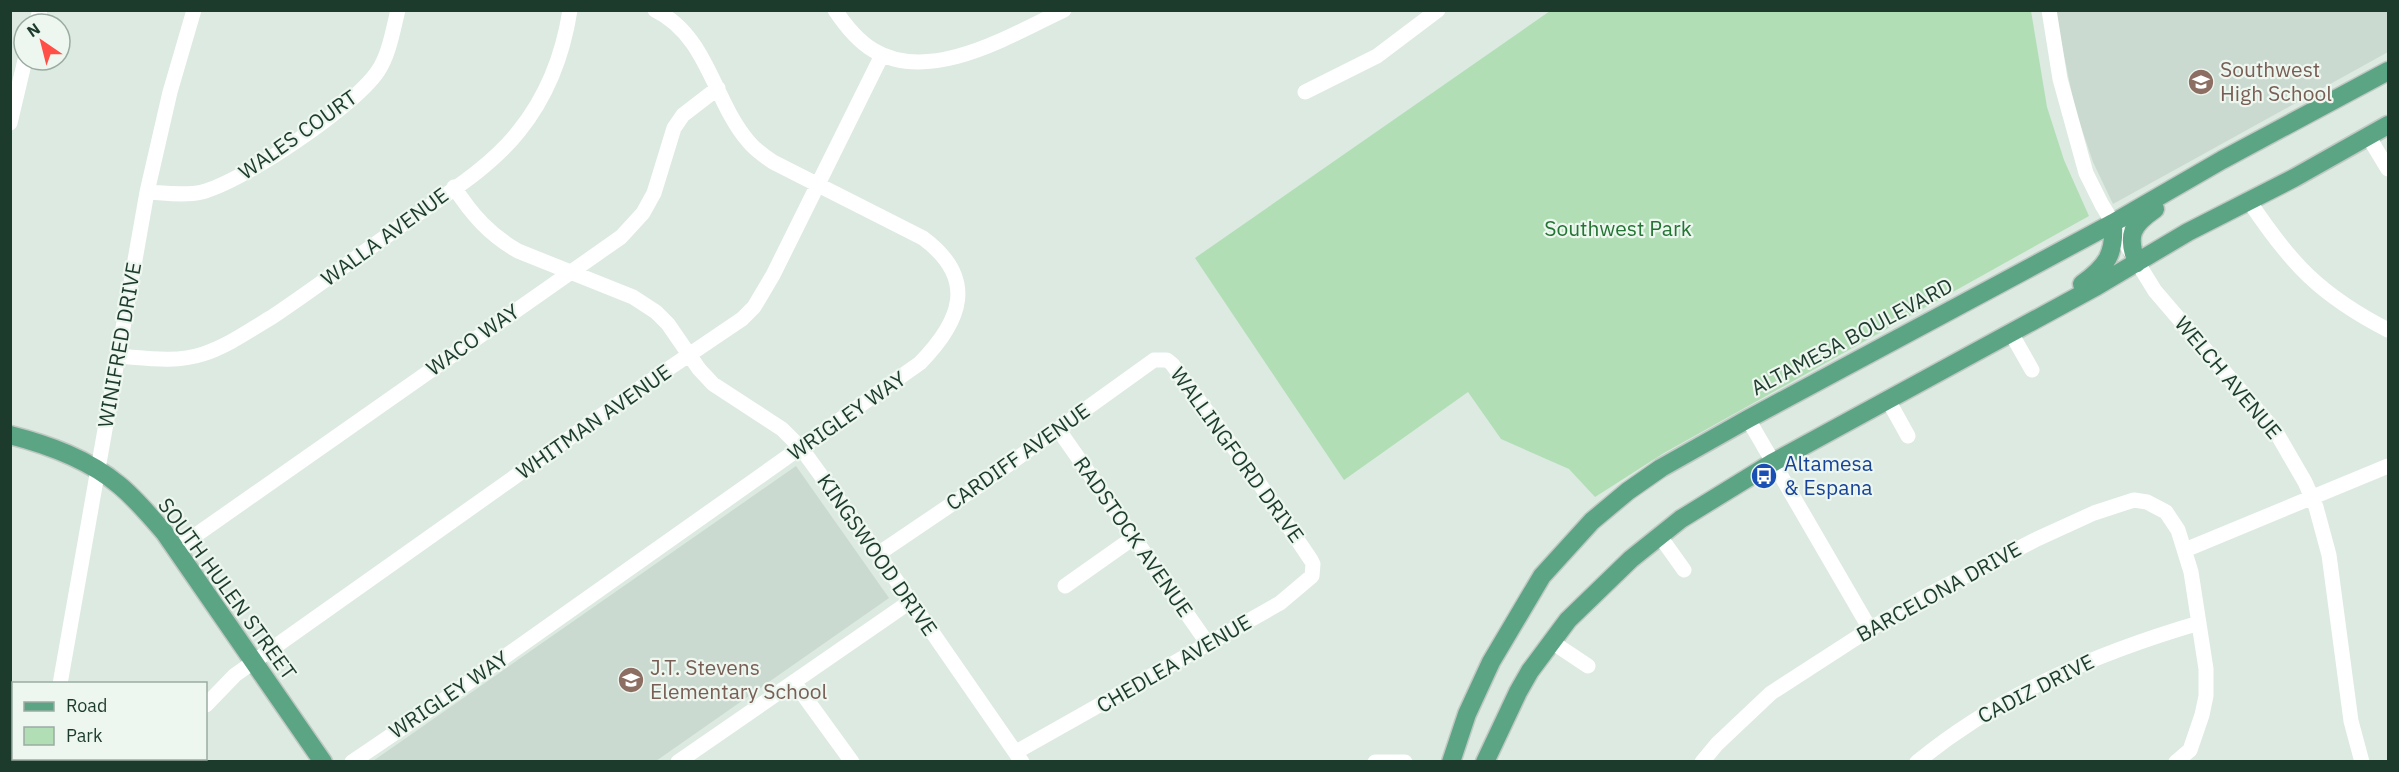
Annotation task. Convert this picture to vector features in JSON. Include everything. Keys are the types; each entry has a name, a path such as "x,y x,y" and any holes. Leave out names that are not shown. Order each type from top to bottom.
{"main road":[{"name":"ALTAMESA BOULEVARD","path":"1451,762 1467,714 1500,645 1542,576 1592,521 1628,491 1661,468 1748,419 2113,223 2388,71"},
{"path":"1473,762 1488,754 1518,692 1552,642 1588,599 1659,535 1703,504 1772,463 2388,125"},
{"path":"2137,262 2131,248 2131,236 2135,226 2180,184"},
{"path":"2049,312 2096,275 2109,259 2114,240 2113,223"},
{"name":"SOUTH HULEN STREET","path":"10,435 51,447 97,470 120,485 164,532 323,762"}],"street":[{"name":"WINIFRED DRIVE","path":"60,682 147,192 170,92 194,10"},
{"name":"WALES COURT","path":"147,192 199,192 219,187 265,161 322,122 368,86 380,69 398,10"},
{"name":"WALLA AVENUE","path":"117,356 182,358 203,354 226,344 299,299 490,162 520,131 554,74 565,42 570,10"},
{"name":"WRIGLEY WAY","path":"352,762 445,699 920,363 937,345 956,315 958,300 956,283 946,259 937,249 923,238 760,153 737,126 690,39 679,25 655,10"},
{"path":"835,10 864,44 882,55 911,62 941,60 969,53 1064,10"},
{"path":"1305,92 1377,56 1438,10"},
{"name":"WELCH AVENUE","path":"2049,10 2060,79 2086,173 2113,223 2155,291 2276,432 2312,498 2329,555 2351,721 2362,762"},
{"name":"WHITMAN AVENUE","path":"207,704 235,675 742,319 754,307 773,275 816,184 882,55"},
{"path":"10,123 22,72"},
{"name":"WACO WAY","path":"176,549 621,237 643,213 662,171 669,137 674,128 684,115 718,88"},
{"path":"2368,136 2388,169"},
{"name":"KINGSWOOD DRIVE","path":"454,187 484,228 501,241 518,251 633,297 656,312 668,324 689,355 713,384 762,414 782,429 801,448 878,554 1019,757"},
{"path":"2249,201 2300,269 2339,301 2388,330"},
{"path":"2011,333 2032,370"},
{"name":"CARDIFF AVENUE","path":"878,554 1157,360"},
{"name":"WALLINGFORD DRIVE","path":"1157,360 1167,360 1172,364 1253,474 1311,560"},
{"path":"1888,400 1908,436"},
{"path":"1748,419 1870,629"},
{"name":"RADSTOCK AVENUE","path":"1058,429 1208,644"},
{"path":"2185,550 2388,466"},
{"name":"BARCELONA DRIVE","path":"1702,762 1717,744 1771,693 1797,674 1870,629 1926,596 2035,540 2121,503 2134,500 2147,502 2166,512 2178,530 2185,550 2199,623 2206,669 2206,696 2202,716 2190,750 2176,762"},
{"path":"1659,535 1684,570"},
{"path":"1065,586 1133,538"},
{"name":"CHEDLEA AVENUE","path":"1019,757 1280,603 1312,576 1311,560"},
{"path":"682,760 911,601"},
{"name":"CADIZ DRIVE","path":"1917,762 2003,702 2046,678 2109,652 2199,623"},
{"path":"1552,642 1588,666"},
{"path":"794,682 852,762"},
{"path":"1375,762 1405,762"}],"shaded area":[{"name":"Southwest High School","path":"2055,11 2388,11 2388,52 2113,204 2093,162 2075,109"},
{"name":"J.T. Stevens Elementary School","path":"796,466 889,598 656,761 373,761"}],"green space":[{"name":"Southwest Park","path":"1550,11 2031,11 2047,107 2064,160 2089,216 1664,453 1595,497 1569,469 1501,439 1468,392 1344,480 1195,258"}],"place":[{"name":"Southwest High School","path":"2201,82"},
{"name":"Altamesa & Espana","path":"1764,476"},
{"name":"J.T. Stevens Elementary School","path":"631,680"}]}
